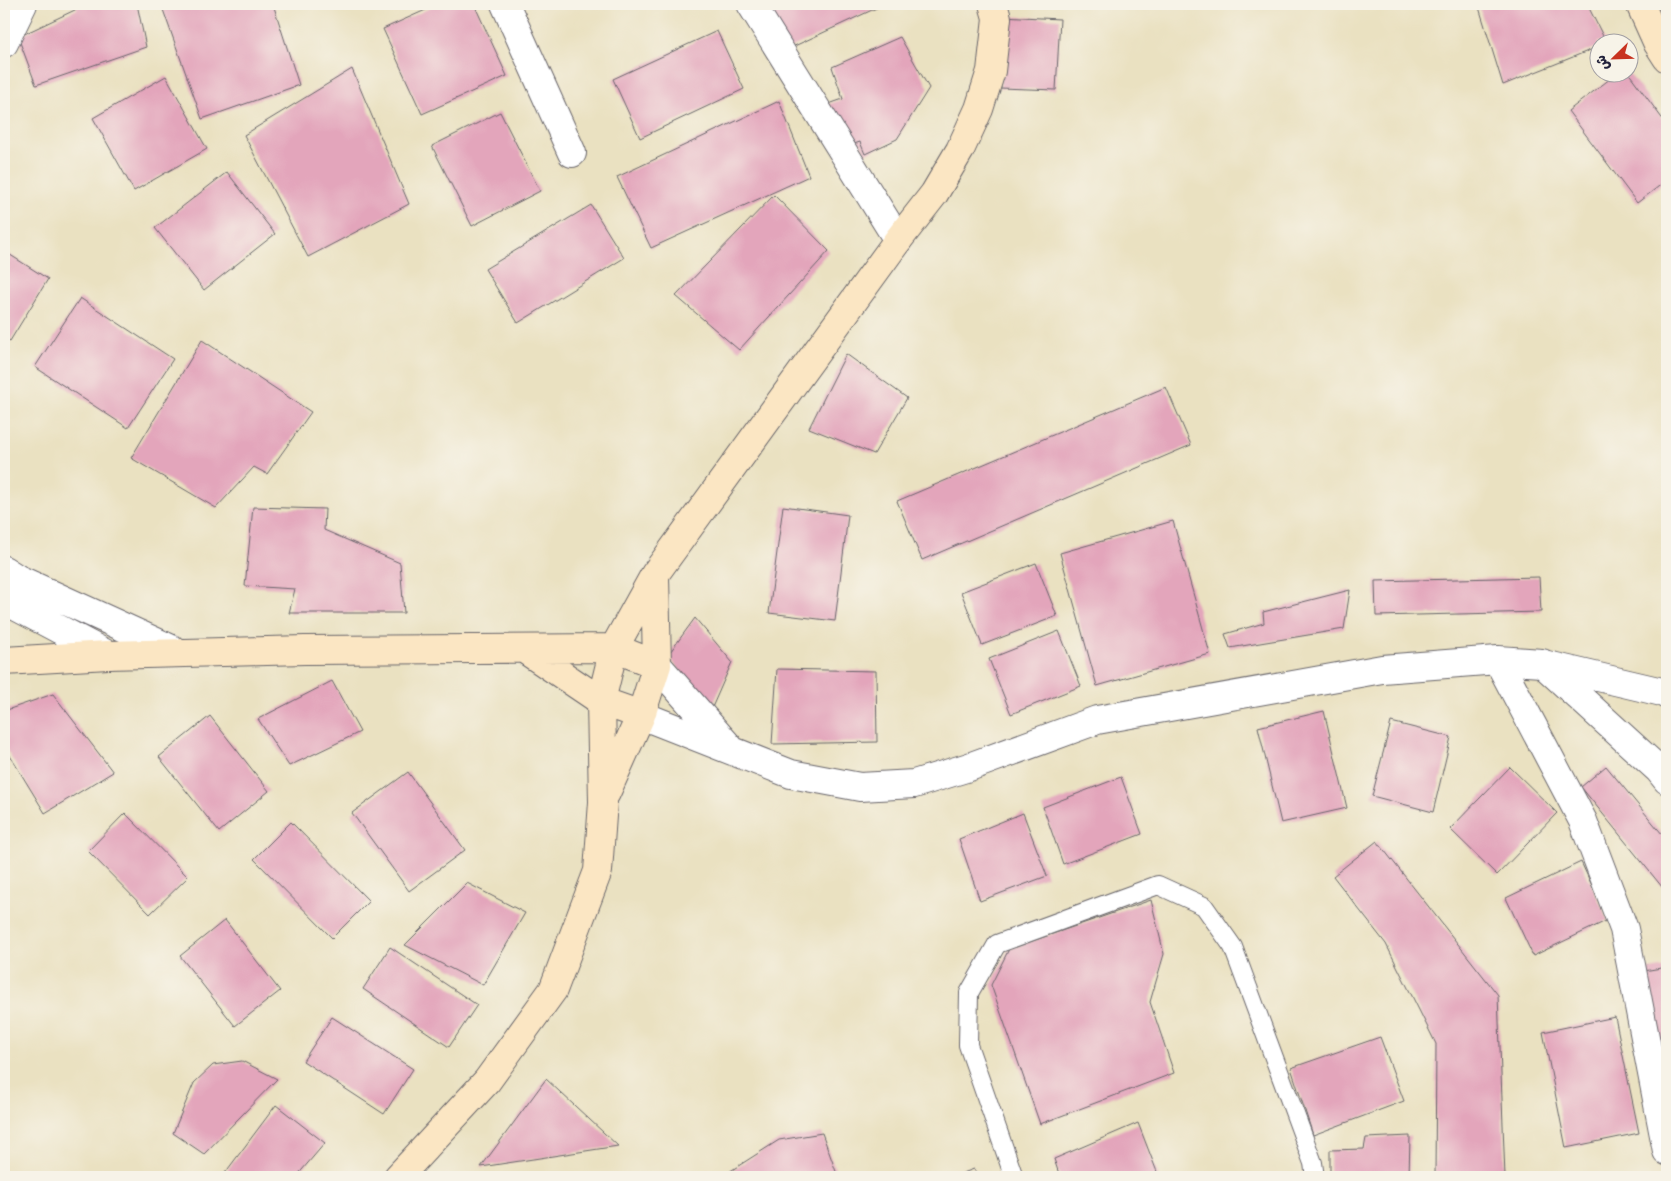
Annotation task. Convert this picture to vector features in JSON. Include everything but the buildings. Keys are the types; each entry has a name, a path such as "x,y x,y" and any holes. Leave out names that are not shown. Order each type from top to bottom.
{"main road":[{"path":"398,1177 487,1082 553,990 598,871 603,802 601,701 614,648 655,574 898,240 934,194 960,150 979,109 991,71 997,18 993,4"},
{"path":"1640,4 1658,44 1667,58"},
{"path":"603,802 641,715 657,665 655,574"},
{"path":"4,661 108,655 305,650 614,648 657,665"},
{"path":"524,649 601,701 641,715"}],"street":[{"path":"4,43 23,4"},
{"path":"504,4 572,153"},
{"path":"751,4 898,240"},
{"path":"4,570 18,579 180,653"},
{"path":"4,600 108,655"},
{"path":"1498,660 1583,821 1624,929 1667,1151"},
{"path":"641,715 791,774 860,787 914,784 969,767 1097,720 1382,668 1498,660 1542,663 1662,692 1667,695"},
{"path":"1542,663 1659,770 1667,780"},
{"path":"657,665 733,752"}],"lane":[{"path":"1014,1177 968,1045 969,993 998,944 1158,885 1204,906 1233,947 1313,1163 1315,1177"}]}
